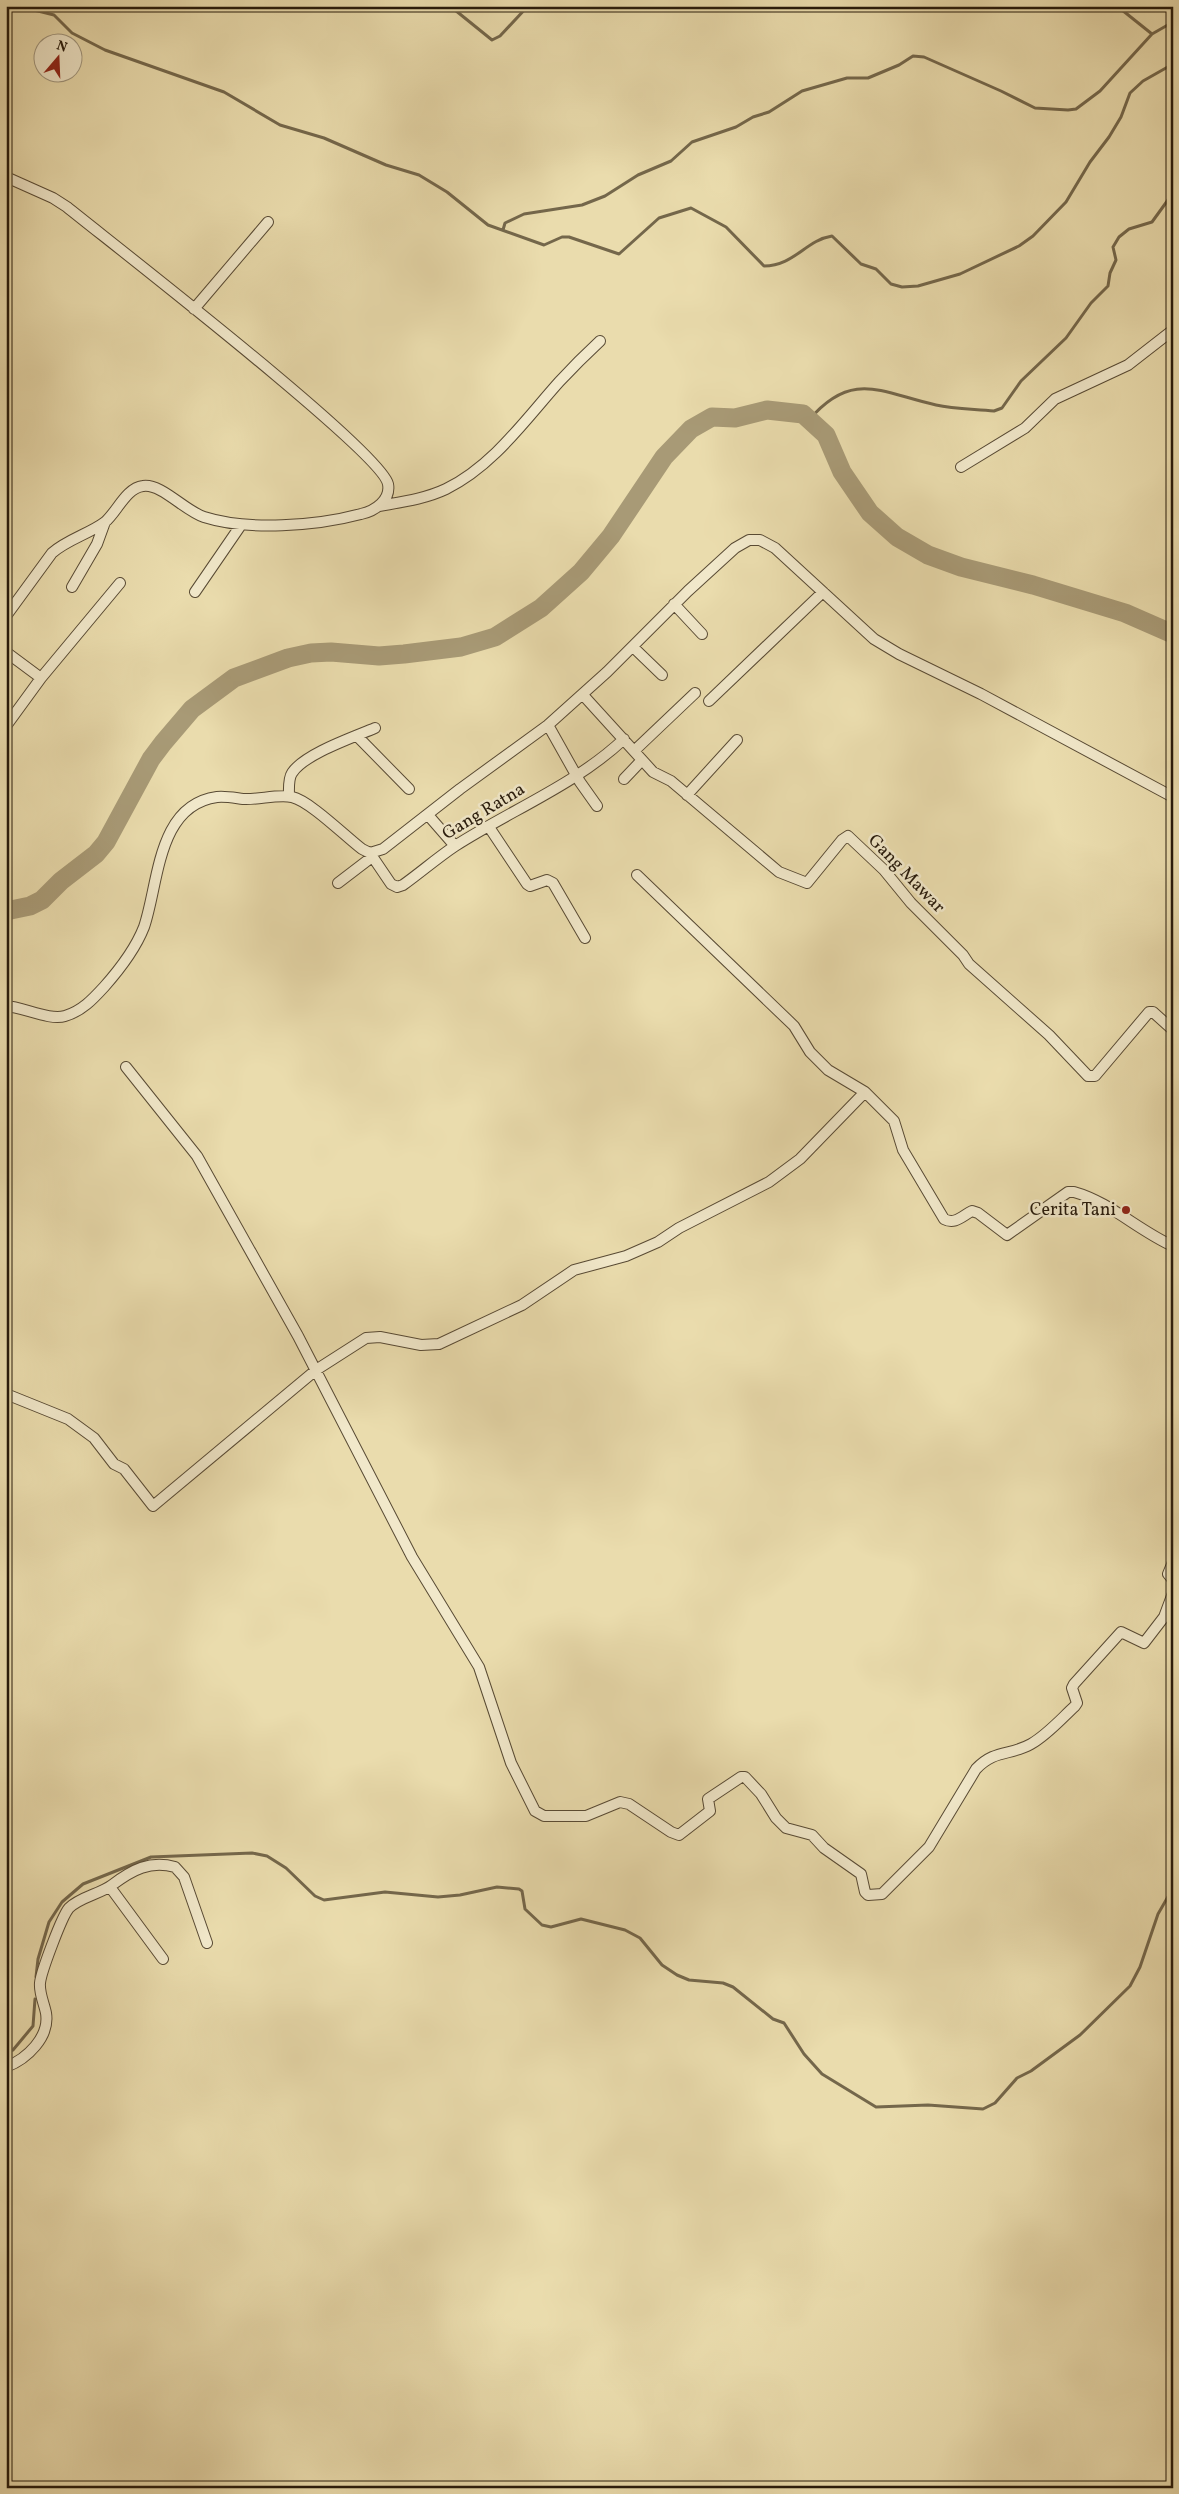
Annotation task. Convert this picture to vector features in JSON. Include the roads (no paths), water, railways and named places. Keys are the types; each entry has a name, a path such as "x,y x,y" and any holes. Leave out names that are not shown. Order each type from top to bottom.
{"street":[{"path":"6,177 53,198 67,207 338,428 376,464 388,484 388,492 379,506"},
{"path":"194,309 268,222"},
{"path":"961,467 1025,428 1055,399 1128,365 1173,330"},
{"path":"6,616 52,552 104,522 132,491 144,485 157,488 191,512 240,525 327,520 362,514 379,506 423,497 445,489 471,474 506,443 561,380 600,341"},
{"path":"72,587 97,544 104,522"},
{"path":"195,592 240,525"},
{"path":"338,884 371,855 390,845 490,766 548,725 583,695 674,604 735,548 749,540 760,540 775,548 874,639 889,649 981,694 1173,797"},
{"path":"6,726 41,678 120,583"},
{"path":"709,701 823,592"},
{"path":"674,604 702,634"},
{"path":"632,647 662,675"},
{"path":"6,652 41,678"},
{"path":"635,750 695,693"},
{"name":"Gang Mawar","path":"583,695 657,775 671,781 778,872 807,883 842,840 848,836 884,870 911,903 963,954 969,964 1049,1035 1088,1076 1095,1076 1149,1012 1153,1012 1173,1030"},
{"path":"548,725 576,775 597,806"},
{"path":"289,796 291,774 297,767 328,748 376,728"},
{"path":"357,736 409,789"},
{"name":"Gang Ratna","path":"371,855 392,884 396,887 403,886 455,846 606,757 624,740"},
{"path":"687,795 737,740"},
{"path":"624,779 642,760"},
{"path":"6,1006 61,1017 83,1008 94,998 126,961 137,943 149,910 166,842 176,822 188,809 217,797 263,799 289,796 307,804 371,855"},
{"path":"428,815 455,846"},
{"path":"489,827 527,884 530,886 546,880 553,883 585,938"},
{"path":"637,875 794,1026 810,1052 828,1070 865,1092 894,1122 904,1150 944,1219 954,1222 972,1211 978,1213 1007,1235 1068,1192 1074,1192 1120,1214 1144,1232 1173,1246"},
{"path":"126,1067 197,1156 316,1370 412,1557 479,1667 511,1763 534,1811 544,1816 586,1816 620,1802 629,1804 679,1835 709,1812 711,1808 708,1799 744,1777 761,1794 776,1818 786,1828 812,1835 824,1848 861,1874 865,1892 868,1895 882,1894 929,1847 976,1769 985,1760 998,1754 1031,1744 1060,1720 1077,1703 1072,1688 1074,1684 1117,1635 1124,1633 1144,1643 1164,1617 1173,1592"},
{"path":"6,1394 68,1419 94,1438 114,1464 124,1469 153,1506 316,1370 369,1336 421,1345 439,1344 522,1305 574,1270 626,1256 658,1242 679,1228 769,1182 800,1159 865,1092"},
{"path":"1173,1562 1168,1574 1173,1580"},
{"path":"6,2067 24,2057 39,2042 45,2030 46,2014 40,1983 66,1912 73,1905 110,1886 142,1866 176,1867 184,1877 207,1943"},
{"path":"110,1886 163,1960"}],"waterway":[{"path":"450,6 492,40 500,36 528,6"},
{"path":"1117,6 1152,34"},
{"path":"6,10 30,9 54,15 72,33 105,50 224,92 280,125 324,138 386,165 419,175 447,192 488,225 544,245 562,237 569,237 619,254 659,218 691,208 726,227 764,266 784,262 815,242 832,236 861,264 876,269 891,284 902,287 918,286 960,274 1019,246 1033,236 1066,202 1090,162 1121,117 1130,93 1143,81 1173,64"},
{"path":"503,230 505,223 524,214 582,205 605,196 638,175 671,161 692,142 736,127 753,117 769,112 802,91 847,78 868,78 899,65 913,56 924,57 1035,108 1076,109 1100,91 1152,34 1173,22"},
{"path":"809,420 825,404 839,394 868,389 950,407 994,411 1002,408 1021,381 1066,338 1091,303 1108,286 1110,273 1116,260 1113,247 1119,237 1129,229 1152,222 1173,193"},
{"path":"6,911 30,906 42,900 61,881 96,854 106,842 151,759 163,743 192,709 234,678 288,658 311,653 331,652 379,656 404,654 461,647 495,637 541,608 581,572 611,536 664,457 691,429 712,417 735,418 767,410 803,414 826,435 842,472 870,513 897,537 928,555 961,567 1033,585 1125,613 1173,634"},
{"path":"36,1977 38,1959 49,1922 62,1902 83,1884 151,1857 252,1853 267,1856 286,1868 315,1896 324,1900 385,1892 438,1897 460,1895 497,1887 519,1889 522,1891 525,1909 542,1925 551,1927 581,1919 625,1930 640,1938 662,1965 677,1975 689,1980 723,1983 733,1987 773,2019 784,2023 804,2054 822,2074 876,2107 928,2105 983,2109 995,2103 1017,2078 1031,2071 1080,2035 1130,1986 1140,1967 1158,1914 1173,1888"},
{"path":"6,2052 13,2050 33,2026 35,1999"}],"place":[{"name":"Cerita Tani","path":"1126,1210"}]}
